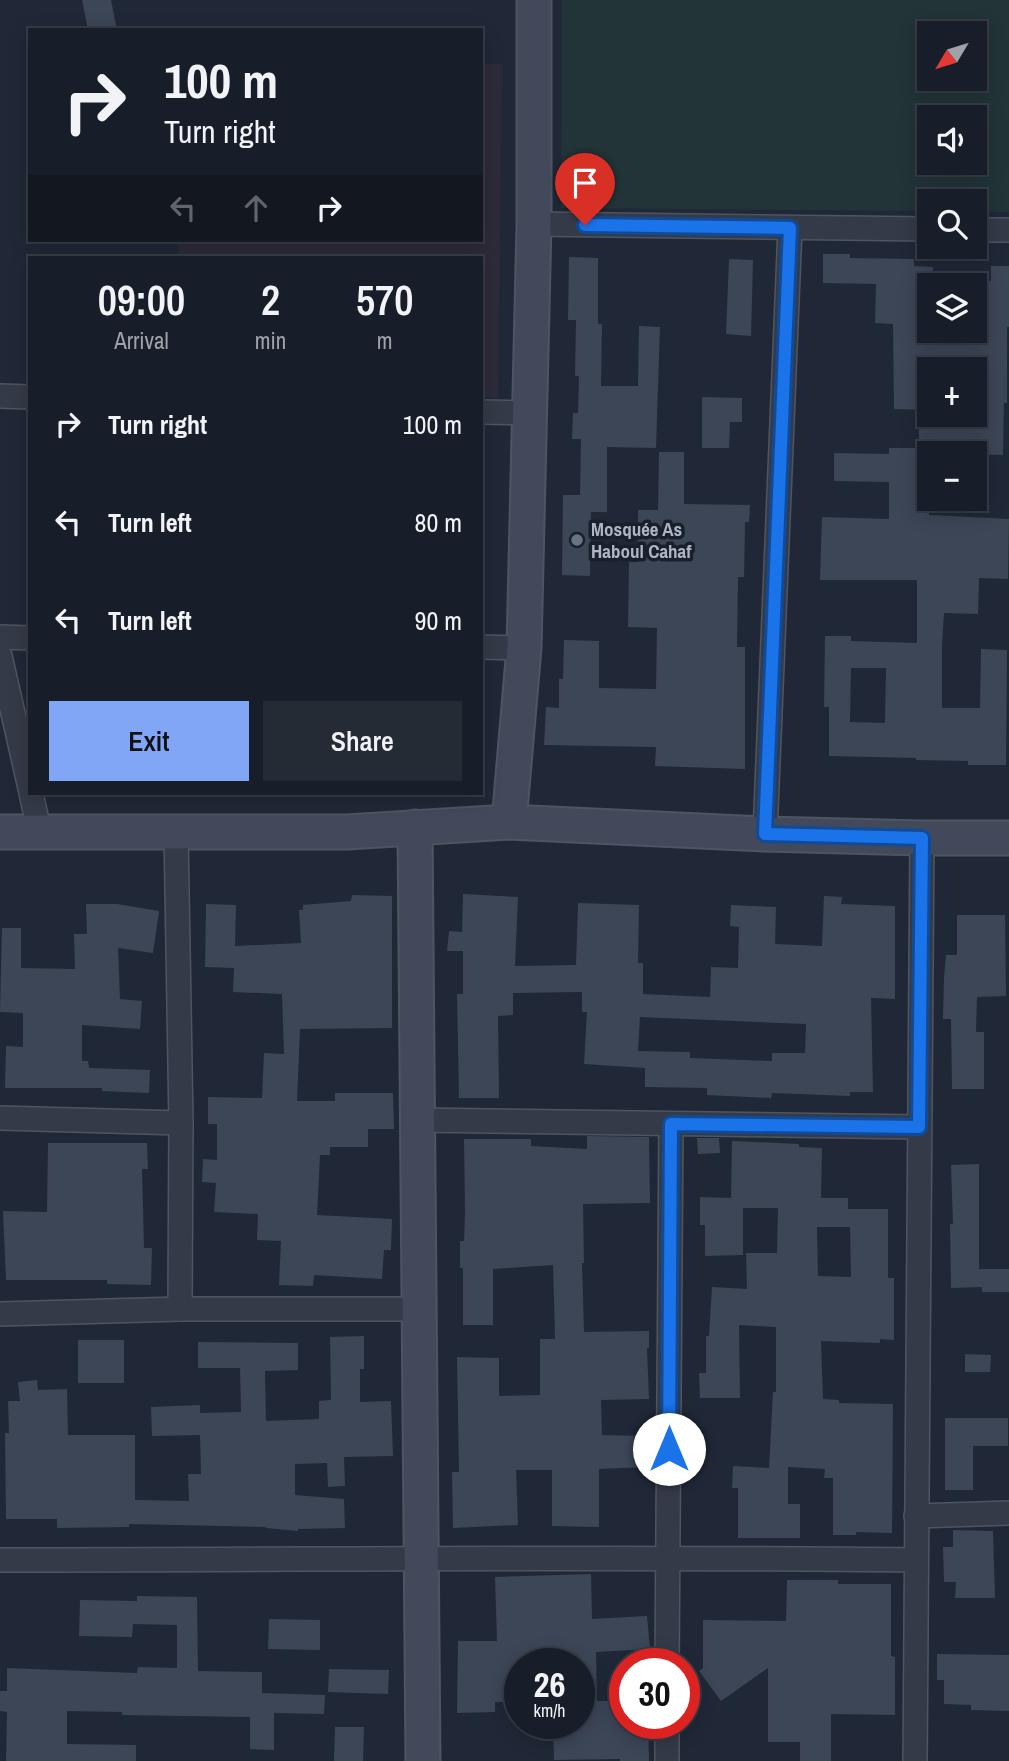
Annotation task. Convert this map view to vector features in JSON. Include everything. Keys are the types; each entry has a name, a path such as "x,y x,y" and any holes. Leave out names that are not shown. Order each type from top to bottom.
{"street":[{"path":"509,822 524,648 534,224 534,0"},
{"path":"534,224 917,229"},
{"path":"765,834 790,228"},
{"path":"987,230 1009,230"},
{"path":"0,396 28,397"},
{"path":"483,412 529,413"},
{"path":"0,637 28,638"},
{"path":"483,647 524,648"},
{"path":"0,656 28,782"},
{"path":"31,795 39,830"},
{"path":"0,832 347,832 509,822 765,834 1009,838"},
{"path":"415,827 423,1761"},
{"path":"176,831 181,1123 180,1309"},
{"path":"915,1761 922,838"},
{"path":"0,1118 181,1123"},
{"path":"417,1120 919,1127"},
{"path":"667,1648 671,1124"},
{"path":"0,1314 180,1309 419,1309"},
{"path":"916,1516 1009,1513"},
{"path":"0,1560 668,1557 916,1560"},
{"path":"667,1739 667,1761"}],"shaded area":[{"path":"562,0 1009,0 1009,212 987,212 987,189 917,189 917,211 561,208"},
{"path":"483,64 502,64 498,398 483,397 483,256 179,256 179,242 483,242"}],"building":[{"path":"82,0 111,0 116,26 88,28"},
{"path":"823,254 850,254 850,258 914,259 914,266 933,267 933,273 917,273 917,343 987,343 987,281 991,281 991,266 1009,266 1007,403 1004,403 1003,455 987,455 987,441 919,441 919,427 987,427 987,357 917,357 917,410 894,409 893,324 875,323 876,284 823,283"},
{"path":"569,257 598,258 598,324 602,324 601,386 638,386 639,326 660,327 656,448 607,447 607,512 591,512 590,576 562,575 563,495 580,495 581,439 572,439 573,413 578,413 579,376 575,376 576,320 568,320"},
{"path":"729,259 753,260 751,336 726,334"},
{"path":"702,397 742,398 742,422 730,422 729,448 702,448"},
{"path":"889,448 917,448 917,511 929,511 929,515 1009,519 1008,579 979,578 978,614 944,613 942,645 942,708 980,708 981,649 1007,650 1006,765 968,765 968,761 916,758 829,756 829,707 824,707 825,636 851,636 851,641 917,643 917,580 820,580 822,517 889,519 889,482 834,481 834,453 889,454","holes":["851,668 886,668 885,723 850,722"]},
{"path":"659,452 684,452 684,504 750,505 749,522 745,522 744,577 738,577 737,647 745,647 745,769 655,766 656,747 544,745 546,707 559,708 559,679 563,679 564,640 599,641 599,688 656,689 657,628 628,627 629,562 638,562 638,510 658,510"},
{"path":"463,894 518,897 515,966 576,965 578,903 639,905 638,963 643,963 643,994 710,997 711,967 738,968 739,927 730,926 731,905 776,907 775,944 822,946 824,896 842,897 841,904 895,906 895,999 871,998 873,1092 850,1092 850,1096 772,1093 771,1098 707,1095 707,1088 645,1087 645,1068 584,1064 587,1012 582,1012 582,992 513,993 513,1015 498,1016 499,1098 459,1098 457,994 463,994 463,951 447,951 449,931 462,932","holes":["640,1017 806,1024 805,1053 772,1053 772,1061 690,1058 690,1052 638,1051"]},
{"path":"352,895 392,896 392,1028 300,1029 297,1101 335,1101 335,1093 393,1093 394,1129 368,1129 368,1147 330,1147 330,1155 320,1155 317,1215 392,1219 391,1250 384,1250 382,1279 314,1275 313,1286 279,1285 281,1241 257,1240 258,1214 214,1212 216,1183 202,1182 203,1159 217,1160 217,1124 208,1124 208,1097 262,1098 264,1053 284,1054 282,994 233,992 234,968 205,967 206,904 236,905 235,946 301,943 299,910 303,910 303,905 351,901"},
{"path":"86,904 117,904 159,911 153,953 118,948 120,999 142,1001 140,1029 82,1025 82,1061 88,1061 89,1068 150,1070 149,1093 102,1091 102,1088 5,1088 6,1046 23,1047 23,1013 0,1012 2,928 21,928 21,968 75,969 74,934 87,934"},
{"path":"957,915 1005,915 1006,996 977,997 976,1032 984,1032 984,1089 952,1089 951,1019 943,1019 944,978 946,955 957,955"},
{"path":"587,1136 649,1137 650,1203 583,1204 582,1263 584,1332 649,1331 649,1399 601,1400 602,1435 645,1436 646,1467 599,1469 599,1527 552,1526 552,1470 516,1470 518,1525 453,1528 452,1472 459,1472 457,1357 499,1358 499,1396 540,1395 540,1339 555,1339 553,1265 493,1269 493,1325 463,1325 460,1241 464,1241 464,1139 531,1139 531,1146 587,1149"},
{"path":"697,1138 719,1138 720,1153 698,1154"},
{"path":"732,1141 799,1144 799,1147 822,1148 821,1198 848,1198 848,1209 888,1209 888,1278 894,1278 894,1340 880,1339 880,1343 821,1341 823,1399 839,1400 839,1403 893,1404 892,1533 856,1532 856,1535 833,1535 833,1478 824,1478 825,1469 788,1467 788,1504 800,1504 800,1538 738,1538 738,1488 732,1488 733,1466 769,1468 773,1392 776,1392 776,1327 739,1325 740,1398 700,1398 699,1373 706,1373 706,1336 709,1336 712,1287 747,1289 746,1253 777,1253 778,1208 743,1208 743,1255 705,1256 705,1225 700,1225 700,1197 731,1198","holes":["817,1227 850,1227 851,1277 818,1276"]},
{"path":"48,1143 147,1143 148,1169 142,1169 144,1248 152,1248 151,1285 107,1284 107,1280 6,1280 3,1211 47,1212"},
{"path":"979,1164 979,1269 1009,1269 1009,1292 982,1292 982,1287 951,1288 951,1165"},
{"path":"364,1336 360,1402 391,1401 393,1456 344,1457 345,1486 328,1487 327,1463 295,1464 295,1495 344,1499 345,1528 298,1531 266,1527 129,1524 129,1527 57,1528 57,1519 6,1519 5,1433 9,1433 8,1401 20,1401 18,1382 37,1380 38,1390 67,1389 68,1435 135,1435 135,1500 189,1501 188,1474 201,1474 200,1435 152,1436 151,1407 200,1405 200,1413 241,1412 240,1368 198,1368 198,1342 298,1343 298,1370 265,1371 266,1421 319,1419 319,1401 331,1400 330,1337"},
{"path":"78,1340 124,1340 124,1383 78,1383"},
{"path":"965,1354 991,1355 990,1372 965,1372"},
{"path":"945,1418 1008,1418 1008,1446 973,1446 973,1490 945,1490"},
{"path":"953,1530 993,1531 995,1598 955,1598 956,1582 944,1582 943,1547 953,1547"},
{"path":"591,1574 592,1619 647,1616 650,1648 609,1648 609,1651 596,1652 597,1701 609,1701 609,1739 648,1739 649,1761 554,1760 553,1739 595,1739 595,1648 504,1648 504,1702 495,1702 495,1712 457,1713 458,1641 497,1641 495,1577"},
{"path":"787,1580 891,1584 891,1656 895,1657 895,1715 831,1714 831,1761 800,1761 800,1742 768,1742 768,1668 721,1701 700,1672 703,1668 703,1620 786,1621"},
{"path":"137,1596 197,1597 198,1671 262,1672 262,1693 325,1695 324,1714 274,1713 274,1750 250,1749 250,1717 122,1715 122,1712 67,1711 67,1744 136,1745 136,1761 6,1761 7,1712 0,1711 0,1691 7,1691 7,1668 137,1673 138,1667 177,1668 177,1625 133,1624 132,1637 79,1636 80,1600 137,1601"},
{"path":"269,1619 320,1620 320,1650 268,1649"},
{"path":"937,1654 1009,1655 1009,1711 971,1710 971,1705 944,1704 944,1680 937,1680"},
{"path":"329,1669 389,1670 388,1694 328,1692"},
{"path":"335,1727 364,1727 363,1761 334,1761"}],"place":[{"name":"Mosquée As Haboul Cahaf","path":"577,540"}],"route":[{"path":"585,225 790,228 765,834 922,838 919,1127 671,1124 669,1449"}]}
